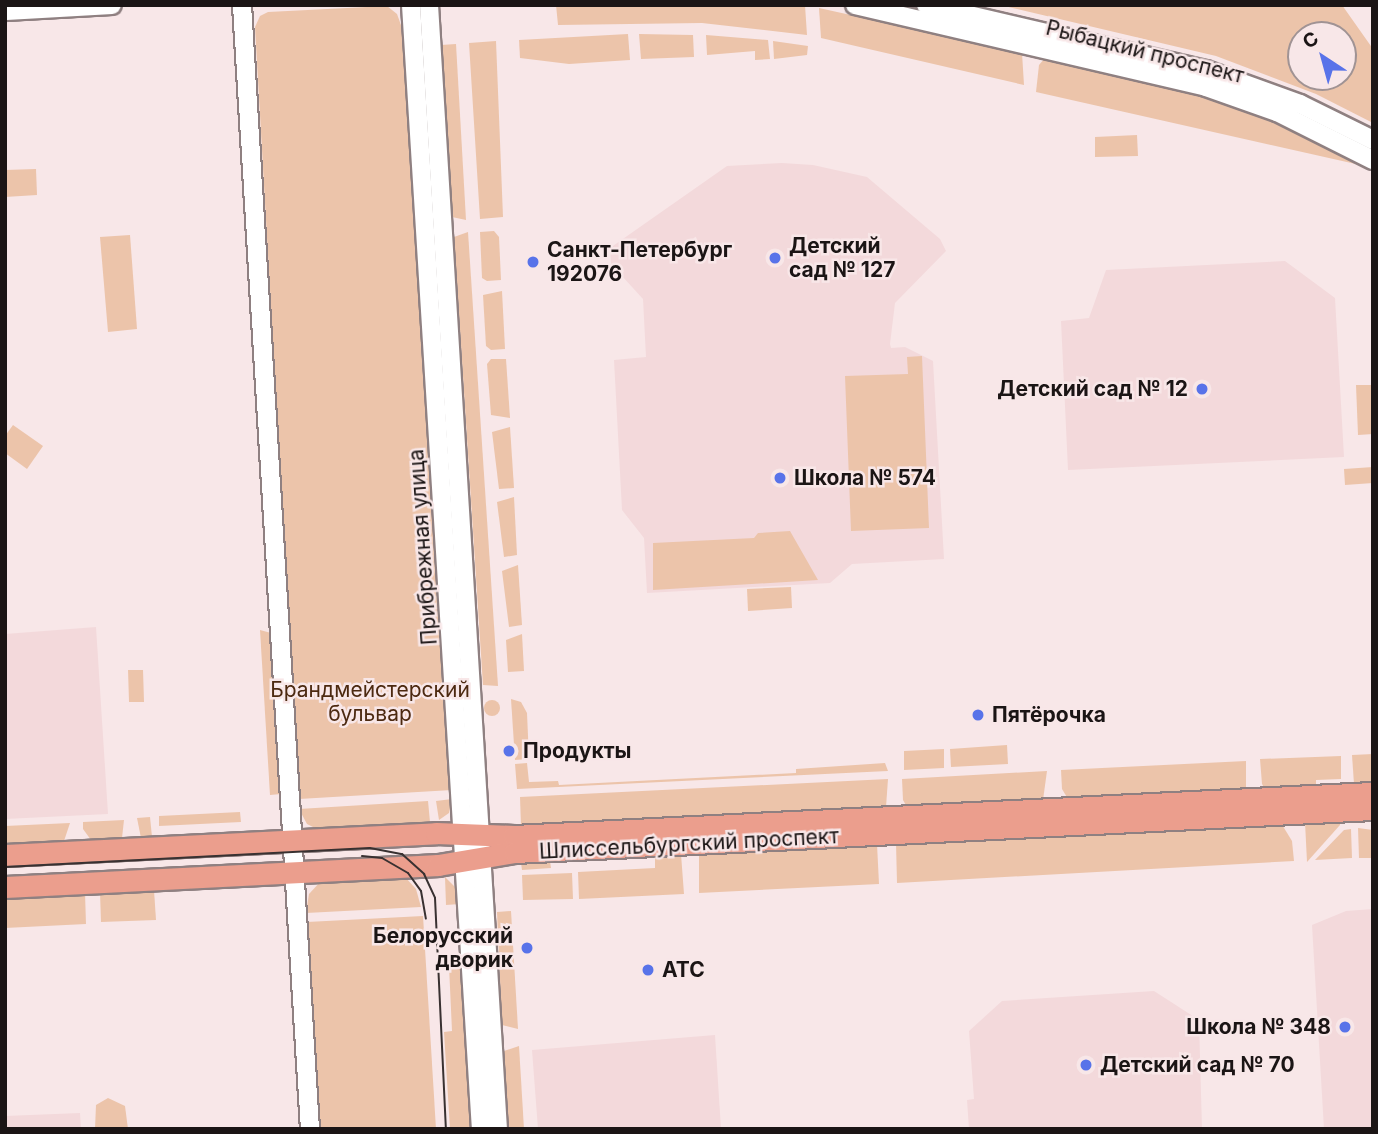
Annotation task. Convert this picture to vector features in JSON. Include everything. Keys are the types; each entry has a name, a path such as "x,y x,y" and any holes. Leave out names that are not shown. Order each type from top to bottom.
{"main road":[{"name":"Шлиссельбургский проспект","path":"5,855 1373,793"},
{"name":"Шлиссельбургский проспект","path":"5,887 1373,809"}],"street":[{"path":"5,11 112,5"},
{"path":"242,5 310,1129"},
{"name":"Прибрежная улица","path":"411,5 473,835 498,1129"},
{"name":"Прибрежная улица","path":"429,5 473,835"},
{"name":"Рыбацкий проспект","path":"855,5 1206,87 1277,112 1373,160"},
{"name":"Рыбацкий проспект","path":"926,5 1206,70 1300,104 1373,140"},
{"name":"Прибрежная улица","path":"475,859 481,1129"}],"shaded area":[{"name":"Школа № 574","path":"782,163 813,165 867,177 940,239 946,251 895,303 890,344 891,348 905,347 933,361 944,559 852,564 830,583 647,593 644,538 622,510 614,360 646,357 643,299 611,264 610,248 727,166"},
{"name":"Детский сад № 12","path":"1285,261 1335,298 1344,457 1068,470 1061,321 1089,318 1106,270"},
{"path":"96,627 108,814 5,819 5,634"},
{"name":"Школа № 348","path":"1373,909 1373,1129 1324,1129 1312,925 1346,911"},
{"name":"Детский сад № 70","path":"1154,991 1199,1020 1202,1129 969,1129 967,1100 974,1099 969,1031 1002,1001"},
{"path":"715,1035 721,1129 538,1129 532,1050"},
{"path":"80,1113 81,1129 5,1129 5,1116"}],"green space":[{"path":"556,5 805,5 807,35 702,23 558,25"},
{"path":"1000,5 1342,5 1353,21 1287,21 1287,83 1216,56"},
{"name":"Брандмейстерский бульвар","path":"387,6 397,14 402,28 406,72 452,790 299,799 255,27 260,16 268,12"},
{"path":"819,8 1022,53 1024,85 821,38"},
{"path":"1357,26 1373,49 1373,123 1308,91 1357,91"},
{"path":"628,34 630,60 569,64 520,58 519,40"},
{"path":"639,34 693,35 694,57 641,59"},
{"path":"706,35 768,40 770,59 755,60 755,51 707,55"},
{"path":"496,41 503,217 480,219 469,43"},
{"path":"773,41 808,46 807,55 774,59"},
{"path":"456,44 466,220 452,217 441,45"},
{"path":"1045,58 1202,95 1297,131 1369,167 1036,92 1039,65"},
{"path":"1137,135 1138,156 1095,157 1095,137"},
{"path":"36,169 37,195 5,197 5,170"},
{"path":"494,231 499,237 501,280 487,281 482,278 480,232"},
{"path":"468,232 498,686 483,685 454,237"},
{"path":"130,235 137,329 108,332 100,237"},
{"path":"502,291 505,349 491,350 486,346 483,295"},
{"path":"922,356 929,528 851,531 845,376 908,374 907,357"},
{"path":"491,359 506,359 510,418 491,415 487,364"},
{"path":"1356,385 1373,385 1373,434 1358,435"},
{"path":"13,425 43,446 27,469 5,453 5,436"},
{"path":"510,427 514,488 499,489 492,432"},
{"path":"1373,467 1373,483 1345,485 1344,469"},
{"path":"514,497 517,555 504,557 497,502"},
{"path":"790,531 818,580 653,590 653,543 754,538 758,533"},
{"path":"518,565 522,625 509,627 502,571"},
{"path":"791,587 792,608 748,611 747,589"},
{"path":"260,630 271,633 281,794 270,795"},
{"path":"522,634 524,671 508,672 506,640"},
{"path":"128,670 143,670 144,702 129,702"},
{"path":"511,699 521,702 527,713 529,759 515,760"},
{"path":"489,700 495,700 500,708 498,714 489,716 484,711 484,705"},
{"path":"1007,745 1008,764 951,767 950,749"},
{"path":"944,749 944,768 904,770 904,751"},
{"path":"1373,754 1373,783 1354,784 1352,755"},
{"path":"1341,756 1341,779 1316,780 1316,786 1265,789 1262,784 1260,759"},
{"path":"1246,761 1246,790 1068,799 1062,789 1061,770"},
{"path":"527,763 529,782 558,781 559,785 796,773 796,769 885,763 888,771 517,789 515,764"},
{"path":"1047,771 1043,800 907,807 903,800 902,779"},
{"path":"888,779 886,807 521,826 520,797"},
{"path":"452,799 449,813 439,820 436,801"},
{"path":"428,801 430,822 315,828 307,824 299,809"},
{"path":"240,812 241,822 159,826 159,816"},
{"path":"150,817 152,837 141,838 137,818"},
{"path":"124,820 122,838 91,840 83,829 83,822"},
{"path":"1340,821 1340,825 1307,862 1305,822"},
{"path":"70,823 64,841 5,845 5,826"},
{"path":"1281,823 1292,841 1294,861 897,883 896,843"},
{"path":"1358,828 1373,830 1373,858 1359,858"},
{"path":"1351,829 1352,858 1315,860 1344,830"},
{"path":"877,844 879,884 699,893 699,853"},
{"path":"681,854 684,894 579,899 578,872 655,868 655,856"},
{"path":"550,861 551,868 522,870 521,863"},
{"path":"572,873 573,899 523,900 522,875"},
{"path":"405,877 416,889 421,907 306,913 309,894 321,881"},
{"path":"445,877 457,889 460,904 446,905"},
{"path":"154,890 156,920 101,922 100,892"},
{"path":"85,893 86,924 5,928 5,897"},
{"path":"511,911 518,1029 502,1025 497,912"},
{"path":"423,916 436,1129 318,1129 307,922"},
{"path":"463,965 472,1129 450,1129 444,1032 452,1031 449,966"},
{"path":"519,1046 524,1129 508,1129 504,1051"},
{"path":"108,1098 125,1106 128,1129 95,1129 96,1105"}],"tram line":[{"path":"5,867 370,848 402,854 424,874 435,898 446,1129"},
{"path":"362,856 382,858 408,873 421,891 426,919"}],"place":[{"name":"Детский сад № 127","path":"775,258"},
{"name":"Санкт-Петербург 192076","path":"533,262"},
{"name":"Детский сад № 12","path":"1202,389"},
{"name":"Школа № 574","path":"780,478"},
{"name":"Пятёрочка","path":"978,715"},
{"name":"Продукты","path":"509,751"},
{"name":"Белорусский дворик","path":"527,948"},
{"name":"АТС","path":"648,970"},
{"name":"Школа № 348","path":"1345,1027"},
{"name":"Детский сад № 70","path":"1086,1065"}]}
